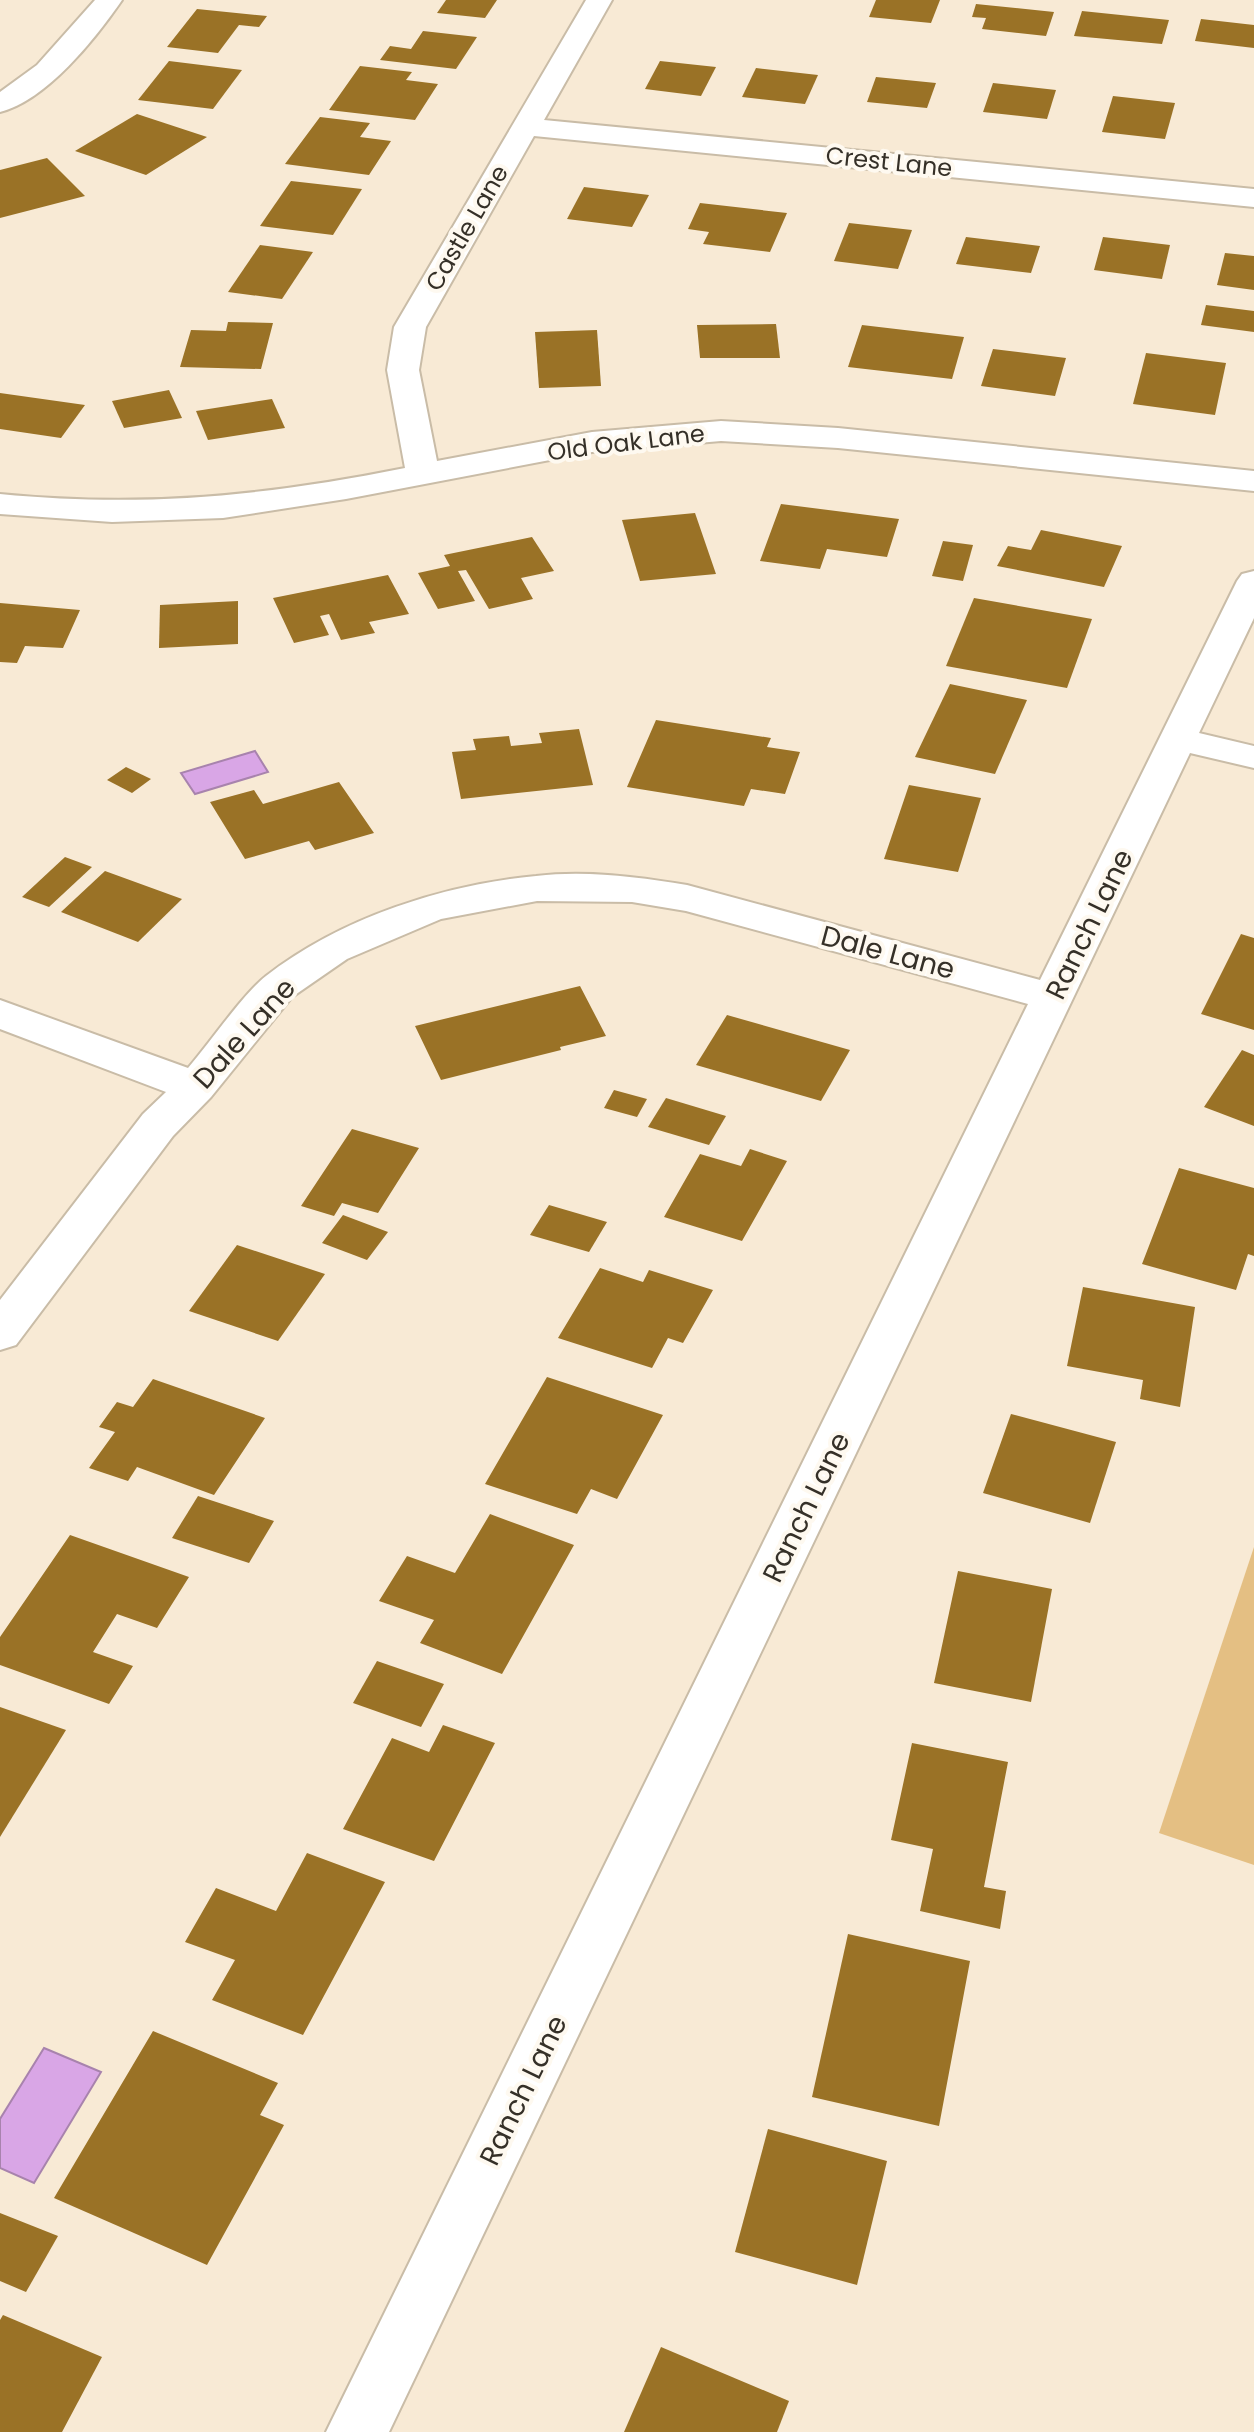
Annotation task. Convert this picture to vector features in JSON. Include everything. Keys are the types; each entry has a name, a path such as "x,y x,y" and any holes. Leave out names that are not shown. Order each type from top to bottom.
{"street":[{"path":"0,104 25,92 49,71 109,0"},
{"name":"Castle Lane","path":"423,473 403,370 410,327 599,0"},
{"name":"Crest Lane","path":"525,127 1254,198"},
{"name":"Old Oak Lane","path":"0,504 78,512 192,511 297,498 631,438 692,432 779,432 1254,481"},
{"name":"Ranch Lane","path":"357,2432 1254,581"},
{"path":"1179,739 1254,757"},
{"name":"Dale Lane","path":"0,1333 158,1125 196,1087 278,987 333,950 432,908 537,888 632,889 687,898 1053,997"},
{"path":"0,1014 196,1087"}],"shaded area":[{"path":"255,751 268,772 195,794 181,773"},
{"path":"1254,1547 1254,1865 1159,1833"},
{"path":"44,2048 101,2072 34,2183 0,2168 0,2119"}],"building":[{"path":"446,0 497,0 485,18 437,13"},
{"path":"876,0 940,0 931,23 869,17"},
{"path":"976,4 1054,12 1046,36 982,29 986,18 972,17"},
{"path":"197,9 267,16 259,27 239,25 218,53 167,47"},
{"path":"1082,11 1169,20 1162,44 1074,36"},
{"path":"1201,19 1254,25 1254,48 1195,41"},
{"path":"423,31 477,37 456,69 380,60 390,46 411,49"},
{"path":"169,61 242,70 213,109 138,100"},
{"path":"660,61 716,67 701,96 645,89"},
{"path":"360,66 412,72 406,80 438,84 415,120 329,110"},
{"path":"756,68 818,75 805,104 742,97"},
{"path":"876,77 936,83 927,108 867,102"},
{"path":"993,83 1056,90 1047,119 983,112"},
{"path":"1113,96 1175,103 1165,139 1102,132"},
{"path":"137,114 207,137 146,175 75,151"},
{"path":"320,117 370,123 360,137 391,141 369,175 285,164"},
{"path":"47,158 85,196 0,218 0,170"},
{"path":"291,181 362,189 333,235 260,226"},
{"path":"584,187 649,195 632,227 567,219"},
{"path":"700,203 787,213 770,252 703,244 709,232 688,229"},
{"path":"849,223 912,230 898,269 834,261"},
{"path":"966,237 1040,246 1031,273 956,264"},
{"path":"1103,237 1170,245 1162,279 1094,270"},
{"path":"260,245 313,252 282,299 228,292"},
{"path":"1225,253 1254,256 1254,290 1217,285"},
{"path":"1206,305 1254,311 1254,332 1201,325"},
{"path":"228,322 273,323 261,369 180,367 191,330 226,331"},
{"path":"776,324 780,358 700,358 697,325"},
{"path":"862,325 964,337 952,379 848,367"},
{"path":"597,330 601,386 539,388 535,332"},
{"path":"993,349 1066,358 1055,396 981,386"},
{"path":"1146,353 1226,363 1215,415 1133,404"},
{"path":"169,390 182,418 124,428 112,401"},
{"path":"0,393 85,405 61,438 0,429"},
{"path":"272,399 285,428 208,440 196,411"},
{"path":"781,504 899,519 887,557 827,549 820,569 760,561"},
{"path":"695,513 716,574 640,581 622,520"},
{"path":"1041,530 1122,546 1104,587 997,566 1008,546 1031,550"},
{"path":"532,537 554,571 521,578 533,599 489,609 466,570 458,571 475,601 438,609 418,573 450,566 444,555"},
{"path":"943,541 973,545 963,581 932,576"},
{"path":"388,575 409,614 369,622 375,633 341,640 329,614 320,616 329,635 294,643 273,598"},
{"path":"974,598 1092,619 1067,688 946,666"},
{"path":"238,601 238,644 159,648 160,605"},
{"path":"0,603 80,610 63,648 25,646 17,663 0,662"},
{"path":"950,684 1027,700 995,774 915,757"},
{"path":"656,720 771,738 767,747 800,752 785,794 751,789 744,806 627,787"},
{"path":"579,729 593,785 461,799 452,752 476,750 473,739 509,736 511,746 542,743 539,733"},
{"path":"126,767 151,779 132,793 107,780"},
{"path":"339,782 374,833 315,850 309,841 245,859 210,802 254,790 263,804"},
{"path":"909,785 981,798 958,872 884,859"},
{"path":"65,857 92,867 49,907 22,897"},
{"path":"105,871 182,899 138,942 61,912"},
{"path":"1241,934 1254,938 1254,1030 1201,1014"},
{"path":"580,986 606,1036 441,1080 415,1026"},
{"path":"727,1015 850,1050 821,1101 696,1065"},
{"path":"1242,1050 1254,1055 1254,1126 1204,1107"},
{"path":"614,1090 647,1099 637,1117 604,1108"},
{"path":"666,1098 726,1116 709,1145 648,1127"},
{"path":"352,1129 419,1148 378,1213 342,1203 334,1216 301,1206"},
{"path":"750,1149 787,1161 742,1241 664,1217 700,1154 741,1166"},
{"path":"1179,1168 1254,1188 1254,1256 1248,1254 1236,1290 1142,1264"},
{"path":"549,1205 607,1222 589,1252 530,1235"},
{"path":"343,1215 388,1232 367,1260 322,1243"},
{"path":"237,1245 325,1274 278,1341 189,1311"},
{"path":"600,1268 643,1282 649,1270 713,1290 683,1343 668,1338 652,1368 558,1338"},
{"path":"1083,1287 1195,1307 1180,1407 1140,1399 1143,1380 1067,1366"},
{"path":"547,1377 663,1415 617,1499 591,1489 577,1514 485,1484"},
{"path":"153,1379 265,1418 214,1495 137,1467 128,1481 89,1468 115,1432 99,1427 117,1402 133,1407"},
{"path":"1011,1414 1116,1442 1090,1523 983,1493"},
{"path":"198,1496 274,1521 249,1563 172,1538"},
{"path":"490,1514 574,1545 502,1674 420,1643 434,1620 379,1601 407,1556 455,1573"},
{"path":"70,1535 189,1577 157,1628 117,1614 93,1652 133,1666 109,1704 0,1665 0,1637"},
{"path":"958,1571 1052,1589 1031,1702 934,1683"},
{"path":"377,1661 444,1684 421,1727 353,1703"},
{"path":"0,1707 66,1730 0,1837"},
{"path":"443,1725 495,1743 434,1861 343,1829 392,1738 429,1752"},
{"path":"912,1743 1008,1762 984,1887 1006,1891 1000,1929 920,1911 933,1849 891,1840"},
{"path":"307,1853 385,1882 303,2035 212,2000 235,1960 185,1942 216,1888 276,1911"},
{"path":"848,1934 970,1961 939,2126 812,2097"},
{"path":"153,2031 278,2083 260,2115 284,2125 207,2265 54,2198"},
{"path":"768,2129 887,2161 857,2285 735,2252"},
{"path":"0,2213 58,2236 26,2292 0,2281"},
{"path":"3,2315 102,2357 62,2432 0,2432 0,2320"},
{"path":"661,2347 789,2401 777,2432 624,2432"}]}
